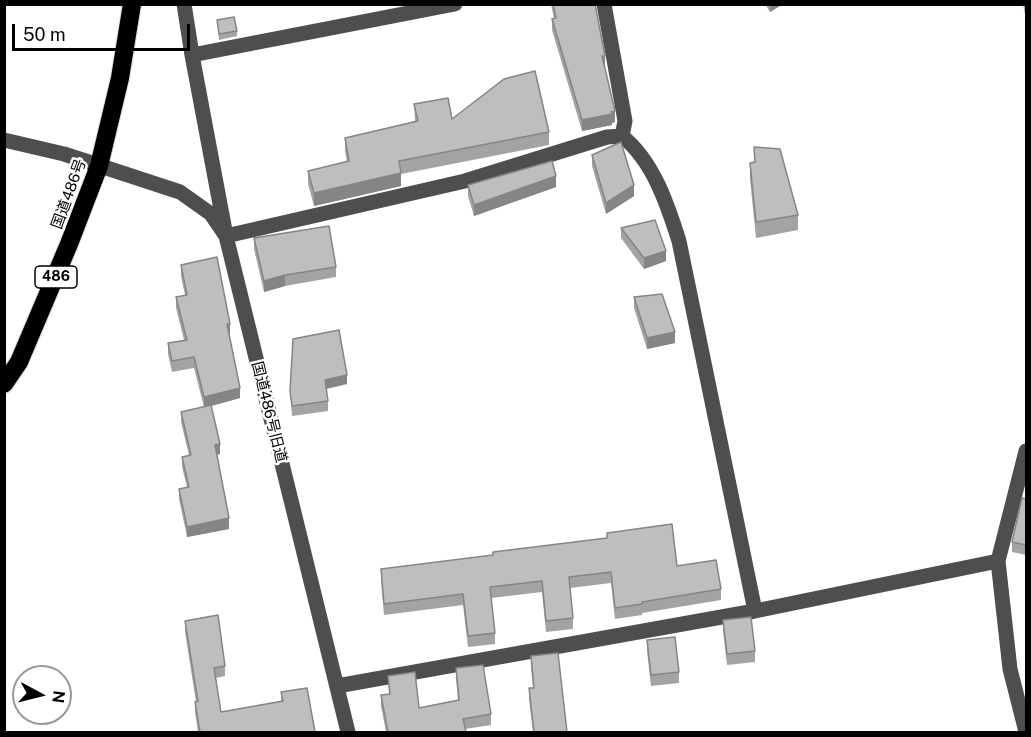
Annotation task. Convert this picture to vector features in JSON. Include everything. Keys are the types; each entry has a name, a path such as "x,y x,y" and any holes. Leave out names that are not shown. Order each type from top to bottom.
{"highway":[{"name":"国道486号","path":"4,384 20,362 99,166 120,78 132,4"}],"street":[{"path":"184,4 226,236 465,181 607,136 622,136 634,146 646,162 670,212 679,240 756,611"},
{"path":"192,55 456,4"},
{"path":"604,4 625,121 622,136"},
{"name":"国道486号旧道","path":"4,140 64,154 180,192 211,214 226,236 348,732"},
{"path":"1026,451 998,561 1010,669 1026,732"},
{"path":"337,686 756,611 998,561"}],"building":[{"path":"553,4 595,4 605,56 602,56 615,111 611,112 612,114 582,120 552,19 556,18"},
{"path":"234,17 237,31 219,34 217,20"},
{"path":"535,71 549,132 399,161 401,173 314,193 308,171 349,161 345,138 418,121 414,104 448,98 452,119 504,79"},
{"path":"621,142 634,185 606,203 592,155"},
{"path":"754,147 780,149 798,215 756,222 750,163 755,162"},
{"path":"552,161 556,176 474,205 468,185"},
{"path":"655,220 666,251 644,258 621,228"},
{"path":"329,226 336,267 285,275 264,281 254,238"},
{"path":"217,257 240,388 204,397 194,357 172,361 168,343 187,340 176,297 187,295 181,265"},
{"path":"662,294 675,332 647,338 634,297"},
{"path":"339,330 347,375 325,380 328,401 292,406 290,391 293,339"},
{"path":"211,405 220,444 215,445 229,518 187,527 179,489 189,487 182,457 191,455 181,412"},
{"path":"1022,498 1026,499 1026,545 1012,542"},
{"path":"672,524 677,566 716,560 721,589 615,608 611,572 569,577 573,618 546,621 542,581 490,587 495,633 468,636 463,594 384,604 381,569 607,538 607,533"},
{"path":"218,615 225,666 214,668 221,712 283,701 281,692 307,688 315,732 200,732 195,702 198,701 185,621"},
{"path":"751,617 755,651 727,654 723,620"},
{"path":"675,637 679,672 651,675 647,640"},
{"path":"558,653 567,732 534,732 529,688 534,688 531,656"},
{"path":"483,665 491,714 463,719 466,732 388,732 381,695 390,694 388,676 415,672 419,708 459,700 456,668"}]}
